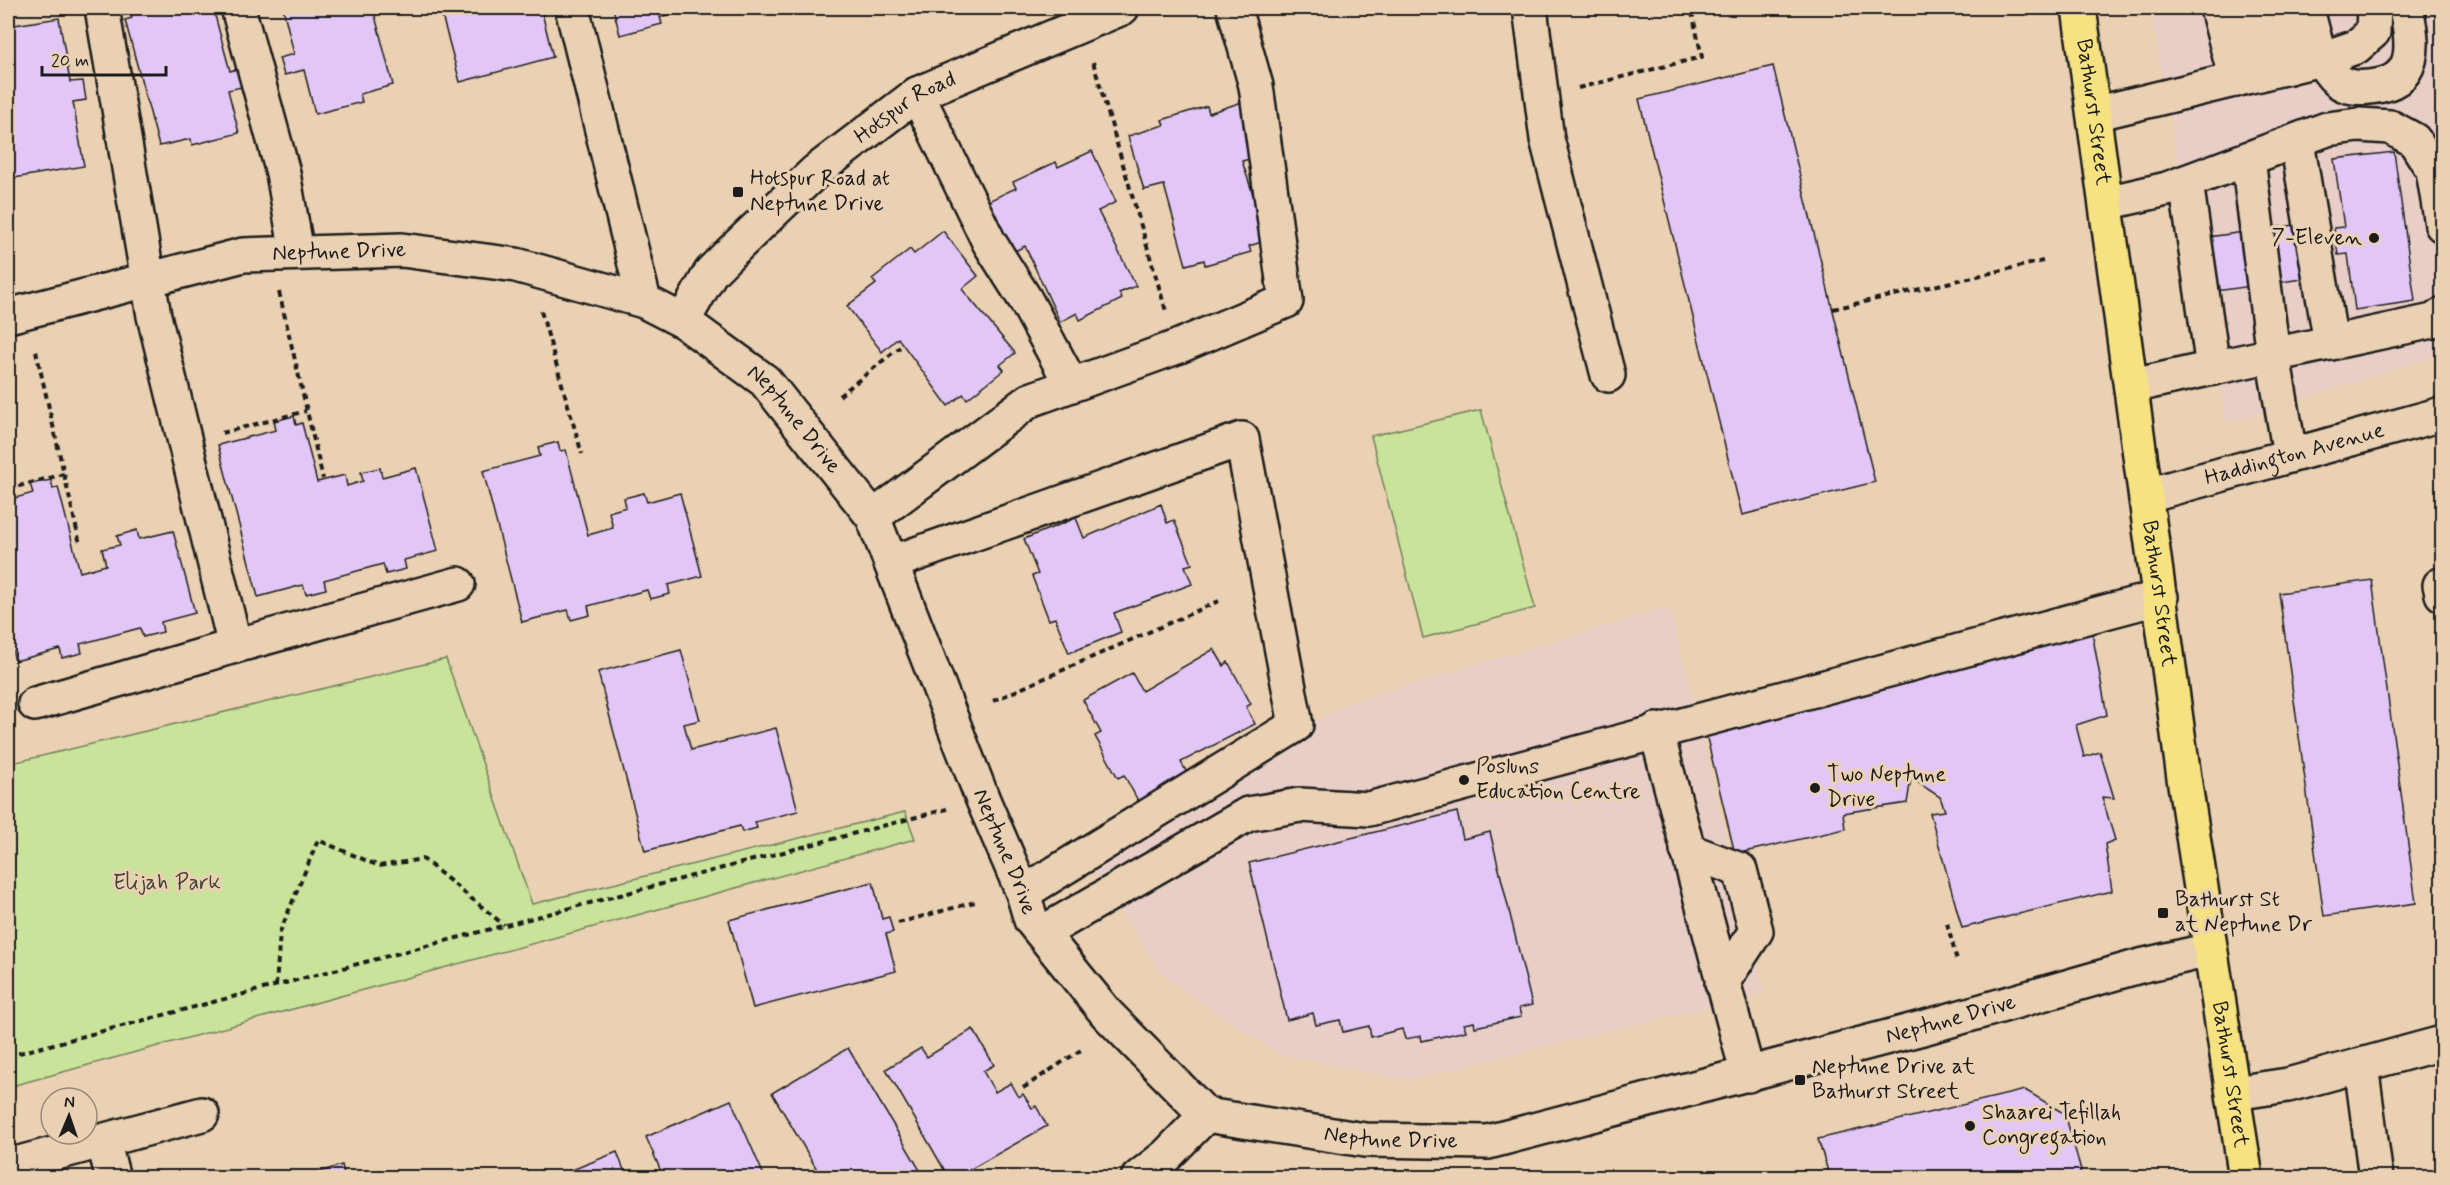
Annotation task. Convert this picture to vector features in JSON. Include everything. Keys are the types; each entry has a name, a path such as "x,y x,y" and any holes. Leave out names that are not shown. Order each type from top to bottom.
{"main road":[{"name":"Bathurst Street","path":"2079,8 2210,950 2246,1178"}],"street":[{"path":"102,8 154,316 235,646"},
{"path":"238,8 283,173 295,239"},
{"path":"258,8 307,196 295,239"},
{"path":"572,8 644,301"},
{"name":"Hotspur Road","path":"683,321 711,272 726,257 816,171 917,94 1122,8"},
{"path":"873,517 1030,400 1177,347 1286,301 1256,86 1234,8"},
{"path":"1530,8 1547,139 1608,375"},
{"path":"2217,8 2262,73"},
{"path":"2242,8 2262,73"},
{"path":"2094,114 2331,56 2356,47 2373,32 2374,8"},
{"path":"2262,73 2304,11 2331,56 2339,81 2355,88 2385,86 2403,73 2411,60 2412,39 2406,8"},
{"path":"917,94 989,242 1025,299 1071,384"},
{"path":"2106,203 2186,182 2327,129 2359,125 2390,127 2414,140 2433,171 2442,225"},
{"path":"2297,142 2331,343"},
{"path":"2248,159 2273,355 2290,455"},
{"path":"2186,182 2213,368"},
{"name":"Neptune Drive","path":"8,316 243,255 295,239 516,265 644,301 683,321 765,381 873,517 983,800 1023,893 1031,920 1107,1014 1206,1115 1365,1140 1488,1142 1748,1075 2140,966 2210,950"},
{"path":"2132,386 2433,321 2442,315"},
{"name":"Haddington Avenue","path":"2147,495 2442,414"},
{"path":"891,563 1242,439 1296,725 1023,893"},
{"path":"35,704 458,584"},
{"path":"1042,933 1248,814 1300,805 1369,808 2161,597"},
{"path":"1656,730 1748,1075"},
{"path":"1687,850 1740,870 1756,931 1722,983"},
{"path":"2234,1093 2288,1085 2442,1043"},
{"path":"2361,1065 2376,1178"},
{"path":"8,1166 202,1114"},
{"path":"1138,1178 1166,1156 1206,1115"},
{"path":"103,1141 112,1178"}],"path":[{"path":"958,8 961,18"},
{"path":"1541,97 1702,57 1691,8"},
{"path":"1082,24 1177,347"},
{"path":"1833,309 2043,261"},
{"path":"278,287 323,479"},
{"path":"540,309 582,454"},
{"path":"839,396 900,347"},
{"path":"36,351 80,543"},
{"path":"220,433 306,411"},
{"path":"8,489 64,474"},
{"path":"993,701 1219,601"},
{"path":"8,1056 983,800"},
{"path":"276,986 280,932 318,840 379,866 423,859 505,926"},
{"path":"898,923 975,902"},
{"path":"1947,924 1957,961"},
{"path":"1023,1088 1084,1048"}],"shaded area":[{"path":"2150,8 2430,8 2442,54 2442,354 2226,423"},
{"name":"Posluns Education Centre","path":"1670,607 1764,993 1407,1080 1278,1054 1165,977 1083,856 1348,703"}],"green space":[{"path":"1481,410 1535,608 1423,638 1371,436"},
{"name":"Elijah Park","path":"446,659 532,904 905,812 915,839 8,1087 8,764"}],"building":[{"path":"129,8 213,8 230,71 245,67 250,85 228,90 239,133 192,145 191,139 159,146 125,20 132,18"},
{"path":"283,8 373,8 393,85 360,94 362,102 315,114 304,70 284,75 279,58 294,54"},
{"path":"440,8 546,8 541,9 553,57 460,82"},
{"path":"613,8 693,8 660,17 662,24 620,35"},
{"path":"720,8 746,8 722,14"},
{"path":"59,18 70,82 83,81 86,100 73,102 84,166 8,179 8,26"},
{"path":"1773,66 1875,482 1742,515 1639,99"},
{"path":"1245,101 1261,156 1242,161 1268,240 1249,246 1251,252 1205,265 1204,260 1186,265 1164,185 1144,190 1128,136 1164,125 1162,120 1207,106 1209,113"},
{"path":"1092,151 1116,202 1098,211 1136,286 1119,293 1122,299 1080,320 1077,313 1060,322 1025,246 1006,255 982,204 1016,188 1013,182 1056,162 1058,167"},
{"path":"2394,152 2415,301 2355,310 2348,254 2338,255 2334,228 2344,227 2334,159"},
{"path":"2302,224 2310,278 2209,292 2201,238"},
{"path":"943,231 978,276 962,289 1015,353 1000,365 1004,370 967,399 963,394 948,406 898,338 882,352 847,306 876,284 872,279 910,249 914,254"},
{"path":"294,416 296,425 302,423 317,482 345,475 347,486 363,481 361,472 380,468 382,477 416,468 438,551 404,560 406,569 386,574 383,564 324,580 326,589 306,594 303,585 258,597 218,445 276,430 274,421"},
{"path":"558,442 560,451 566,450 588,535 613,528 609,512 626,507 624,498 644,493 647,502 680,493 702,576 668,585 670,594 650,599 647,590 588,606 590,615 571,620 568,610 522,622 483,471 540,456 538,447"},
{"path":"51,480 53,489 58,487 80,572 106,565 102,549 120,545 117,536 137,530 139,539 173,531 195,613 161,622 163,632 143,637 140,628 80,644 82,653 62,658 60,649 15,661 8,633 8,500 33,493 30,484"},
{"path":"1161,504 1167,523 1174,520 1192,564 1185,566 1192,584 1114,613 1121,632 1069,653 1055,618 1049,620 1032,576 1038,574 1024,539 1076,518 1084,538"},
{"path":"2372,580 2416,903 2324,916 2279,593"},
{"name":"Two Neptune Drive","path":"2092,632 2107,715 2076,725 2084,757 2100,752 2114,798 2102,797 2115,840 2105,844 2112,891 1962,928 1930,813 1945,811 1940,797 1911,778 1907,803 1843,813 1845,829 1735,854 1705,730"},
{"path":"1214,649 1224,666 1228,662 1251,704 1246,707 1255,724 1181,762 1191,780 1142,808 1124,775 1118,778 1095,736 1101,733 1083,700 1132,673 1142,691"},
{"path":"681,650 700,720 684,724 691,750 776,728 798,811 755,822 757,828 742,832 740,826 645,851 598,672"},
{"path":"1457,812 1463,839 1490,832 1532,1005 1519,1008 1521,1017 1475,1027 1474,1022 1464,1024 1466,1031 1422,1041 1421,1036 1405,1039 1402,1029 1371,1037 1369,1026 1343,1032 1340,1020 1316,1025 1313,1013 1287,1020 1249,863"},
{"path":"873,882 882,919 889,917 893,932 886,934 896,971 753,1008 729,920"},
{"path":"973,1029 994,1065 983,1071 995,1092 1011,1083 1019,1097 1023,1094 1032,1108 1036,1106 1047,1126 955,1178 949,1178 886,1069 921,1048 927,1057"},
{"path":"848,1048 921,1172 912,1178 822,1178 772,1093"},
{"name":"Shaarei Tefillah Congregation","path":"2025,1090 2065,1114 2081,1170 2077,1178 1830,1178 1818,1139"},
{"path":"731,1100 765,1178 664,1178 646,1137"},
{"path":"617,1152 627,1178 552,1178"},
{"path":"342,1165 345,1178 300,1178"}],"place":[{"name":"Hotspur Road at Neptune Drive","path":"738,192"},
{"name":"7-Eleven","path":"2374,238"},
{"name":"Posluns Education Centre","path":"1464,780"},
{"name":"Two Neptune Drive","path":"1815,788"},
{"name":"Bathurst St at Neptune Dr","path":"2163,913"},
{"name":"Neptune Drive at Bathurst Street","path":"1800,1080"},
{"name":"Shaarei Tefillah Congregation","path":"1970,1126"}]}
